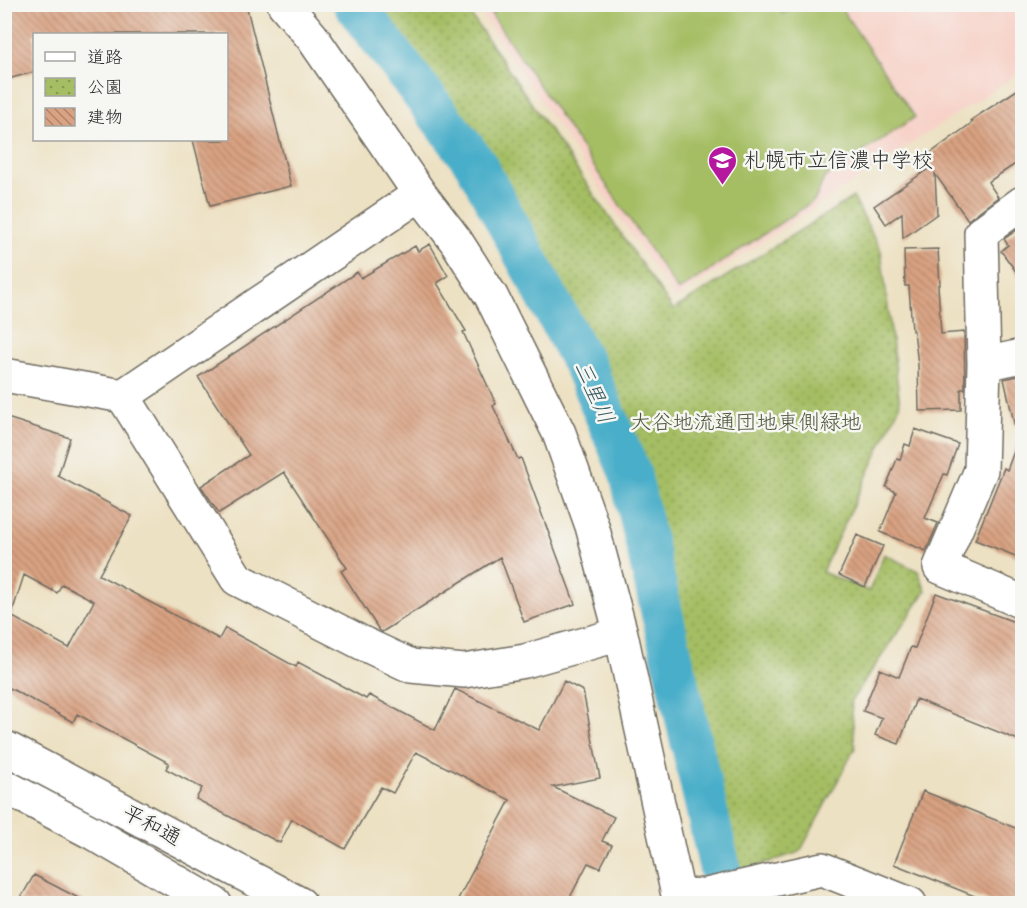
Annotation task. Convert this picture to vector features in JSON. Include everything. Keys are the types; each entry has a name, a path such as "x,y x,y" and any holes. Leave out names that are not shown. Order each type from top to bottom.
{"street":[{"path":"284,4 312,37 420,194 456,241 491,296 560,433 592,526 689,898 822,868 910,903"},
{"path":"4,375 123,396 420,194"},
{"path":"1023,203 981,233 984,364 981,470 940,567 1023,602"},
{"path":"984,364 1023,356"},
{"path":"123,396 237,579 364,644 411,666 464,671 525,661 621,634"},
{"name":"平和通","path":"4,747 288,901"},
{"name":"平和通","path":"4,786 93,833 215,903"}],"shaded area":[{"name":"札幌市立信濃中学校","path":"491,4 1022,5 1022,71 675,299 480,12"}],"green space":[{"name":"札幌市立信濃中学校","path":"504,4 776,4 783,14 798,5 839,5 915,117 824,178 815,200 678,291 491,14"},
{"name":"大谷地流通団地東側緑地","path":"369,5 464,5 673,310 853,197 881,251 900,405 822,572 869,591 884,554 918,571 926,591 851,701 855,748 800,852 732,874 594,367 517,208"}],"building":[{"path":"4,4 246,4 291,186 210,206 193,141 228,141 228,33 33,33 33,72 4,80"},
{"path":"1023,86 1023,159 988,182 998,197 968,220 935,174 937,214 903,238 902,213 886,224 874,206 931,167 924,158 973,122 971,120"},
{"path":"1020,228 1023,231 1023,281 1001,251 1008,245 1004,239"},
{"path":"430,244 448,276 437,283 466,331 463,332 496,404 493,406 518,459 521,458 575,604 524,622 500,557 382,632 341,571 347,568 284,472 219,513 201,486 249,455 198,377 357,272 361,278 415,246 418,251"},
{"path":"938,249 941,334 964,332 965,389 961,389 961,410 919,411 918,365 914,331 912,331 909,286 905,286 904,250"},
{"path":"1023,375 1023,426 1015,427 1004,379"},
{"path":"4,417 70,438 58,476 132,516 99,575 219,639 225,628 296,667 298,662 366,699 369,695 435,730 455,689 539,730 564,681 583,691 600,778 553,787 614,817 602,841 612,845 600,868 588,863 567,903 456,903 510,800 416,752 393,793 381,787 345,849 292,819 280,843 196,799 202,788 166,769 169,763 77,714 73,722 4,685","holes":["24,575 57,593 62,584 94,601 69,648 11,616"]},
{"path":"915,429 958,444 947,475 944,474 925,518 938,523 926,551 880,532 896,492 886,487 897,459 900,460 905,444 910,446"},
{"path":"1021,433 1023,433 1023,559 975,540"},
{"path":"857,535 883,546 865,587 839,575"},
{"path":"936,593 1023,625 1023,742 916,699 899,744 875,735 882,718 863,711 880,669 899,677 911,647 915,648"},
{"path":"923,791 1023,831 1023,903 992,903 894,864"},
{"path":"34,875 88,903 18,903"}],"waterway":[{"name":"三里川","path":"354,4 475,163 585,367 630,473 728,904"}],"place":[{"name":"札幌市立信濃中学校","path":"723,186"}]}
